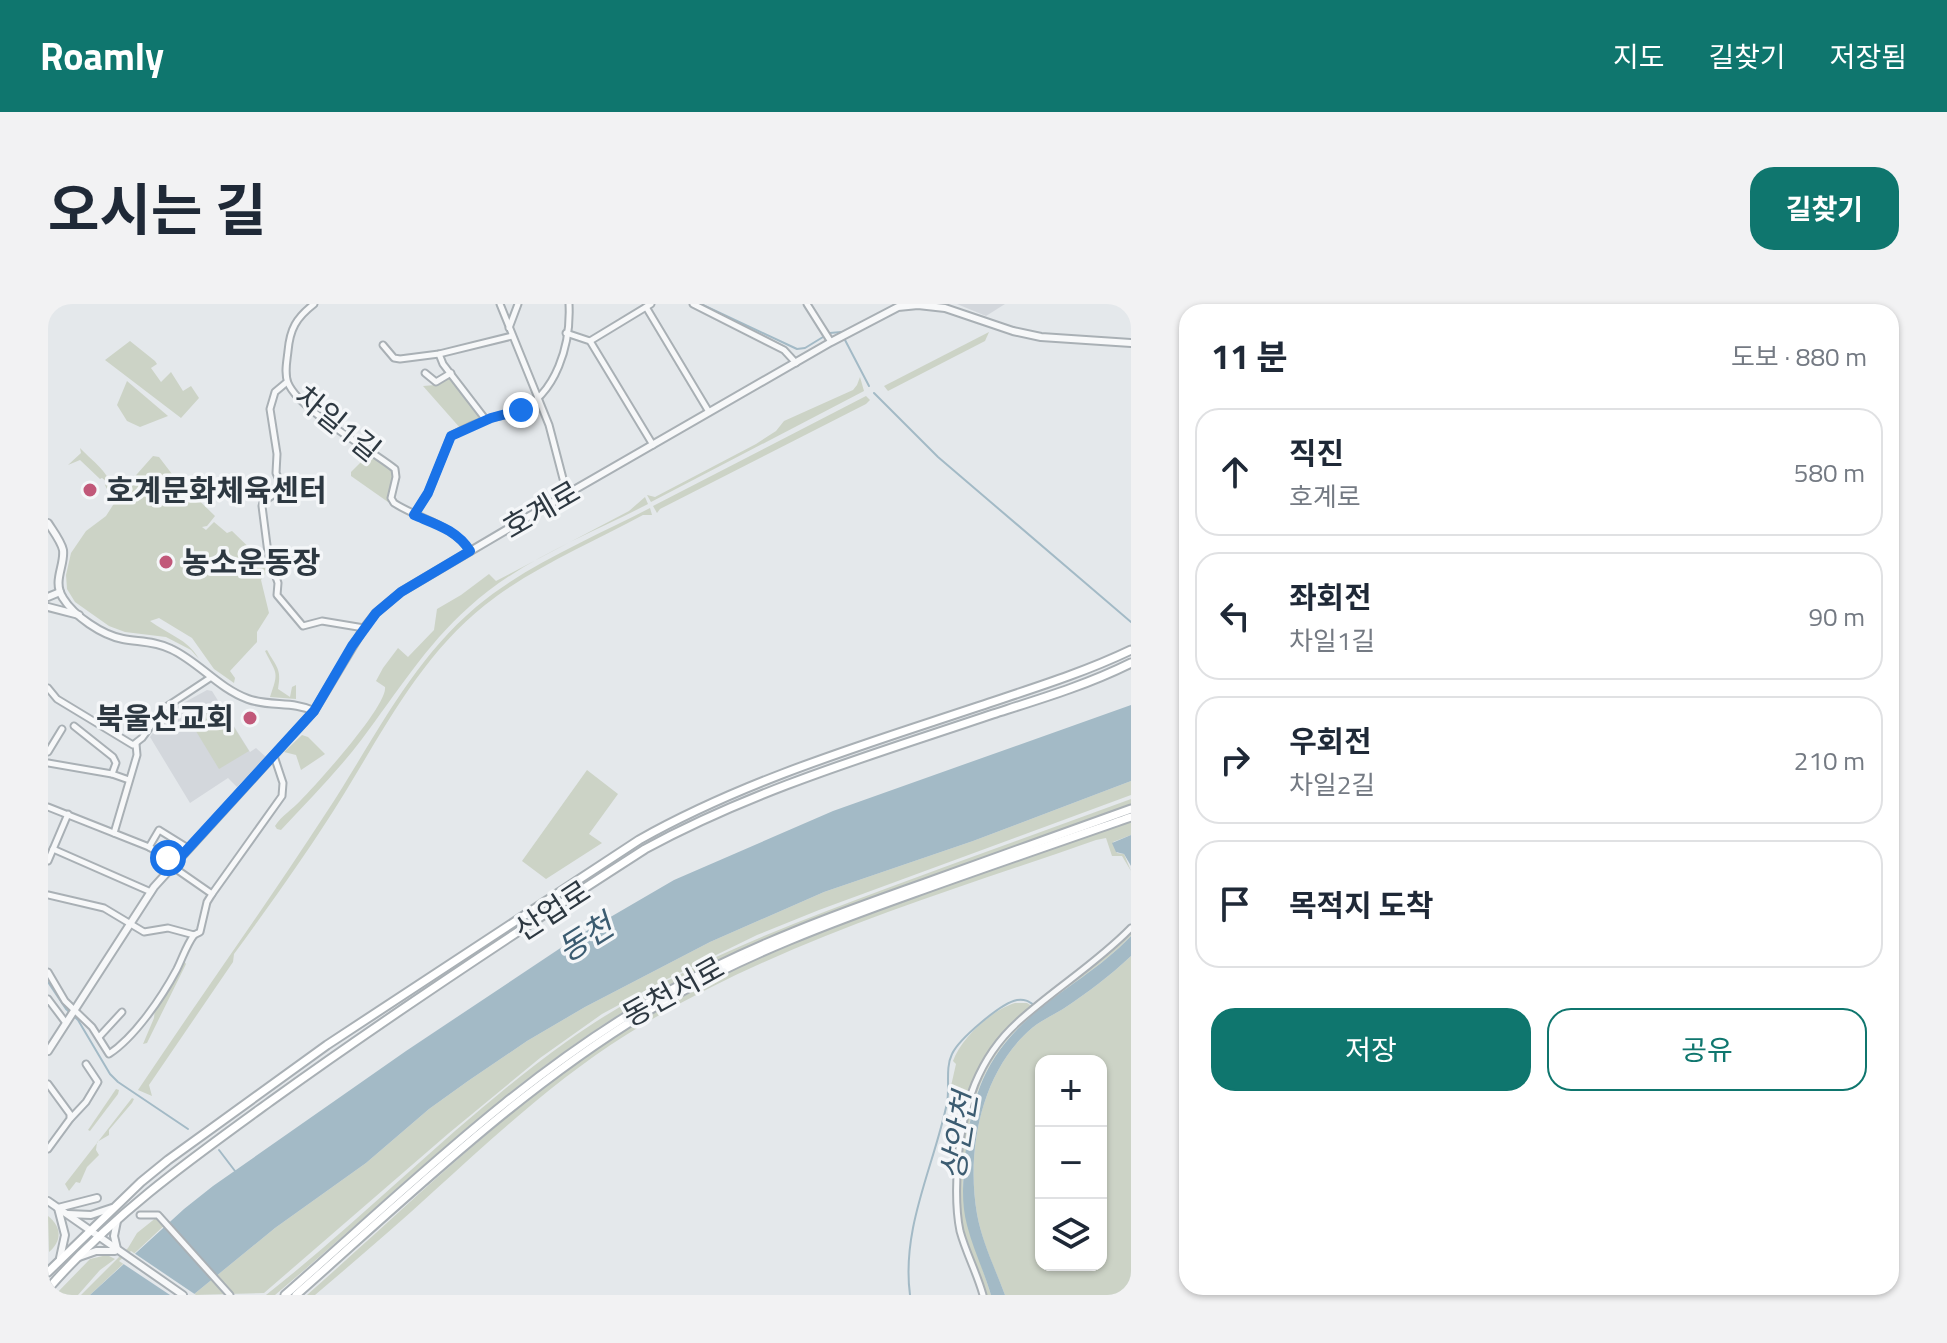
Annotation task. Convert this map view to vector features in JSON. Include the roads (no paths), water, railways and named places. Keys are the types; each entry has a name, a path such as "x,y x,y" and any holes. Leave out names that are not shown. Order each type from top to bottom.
{"main road":[{"name":"산업로","path":"48,1272 168,1160 327,1045 582,876 685,814 760,782 1033,689 1131,650"},
{"name":"산업로","path":"48,1289 117,1219 176,1169 334,1055 600,878 679,831 765,793 1051,695 1131,663"},
{"name":"동천서로","path":"285,1295 521,1090 595,1037 668,991 765,942 821,919 1131,809"},
{"name":"동천서로","path":"296,1295 525,1096 599,1042 671,998 767,949 822,926 1131,817"}],"street":[{"name":"차일1길","path":"314,304 292,326 287,382 303,403 395,469 391,500 414,515 445,527 470,551"},
{"path":"500,304 552,435 567,494"},
{"path":"509,328 518,304"},
{"path":"414,515 428,493 449,438 486,420 521,410 550,383 563,359 569,304"},
{"path":"693,304 784,350 796,363"},
{"path":"807,304 831,342"},
{"name":"호계로","path":"67,1022 151,892 314,711 364,628 389,600 567,494 897,306 932,305 1041,337 1131,343"},
{"path":"590,341 648,306 710,413"},
{"path":"566,333 590,341 653,445"},
{"path":"383,345 397,359 439,354 512,336"},
{"path":"439,354 441,361 486,420"},
{"path":"425,373 436,382 451,373"},
{"path":"287,382 275,392 270,409 277,454 276,471 284,486 262,506 268,553 278,583 277,595 303,626 322,621 364,628"},
{"path":"48,523 63,552 58,577 60,592 81,616 114,637 171,649 210,678 247,698 298,705 314,711"},
{"path":"48,597 60,592"},
{"path":"48,607 81,616"},
{"path":"114,833 137,755 136,744 163,709 210,678"},
{"path":"48,688 62,702 126,742 136,744"},
{"path":"74,726 116,760 112,774"},
{"path":"48,752 62,729"},
{"path":"48,972 65,1001 99,1037 109,1054 130,1037 168,984 182,952 194,935 200,932 212,894 282,796 283,783 274,756"},
{"path":"48,763 129,780"},
{"path":"48,807 149,847 168,858 212,894"},
{"path":"48,861 68,814"},
{"path":"149,847 159,830 188,848"},
{"path":"53,849 151,892"},
{"path":"48,895 104,908 144,932 168,928 194,935"},
{"path":"983,1295 961,1234 956,1191 962,1121 974,1083 991,1052 1016,1024 1095,962 1131,928"},
{"path":"48,999 67,1022 48,1051"},
{"path":"99,1037 122,1012"},
{"path":"48,1149 98,1082 86,1064"},
{"path":"48,1084 70,1114 70,1119"},
{"path":"58,1208 100,1199"},
{"path":"48,1201 183,1295"},
{"path":"66,1214 91,1215 115,1207"},
{"path":"58,1208 65,1235 58,1262"},
{"path":"140,1215 158,1215 230,1295"},
{"path":"117,1219 114,1236 118,1252"},
{"path":"76,1259 96,1251 118,1252"}],"water":[{"name":"동천","path":"1131,705 1131,781 973,841 824,892 710,942 585,1007 527,1041 429,1109 366,1163 275,1228 193,1295 90,1295 213,1186 406,1051 583,933 674,880 833,811"},
{"path":"1131,835 1131,866 1124,854 1116,852 1112,843"},
{"path":"1131,936 1131,956 1090,990 1032,1028 1000,1066 989,1089 976,1139 974,1190 985,1245 1005,1295 991,1295 969,1234 963,1200 971,1116 982,1080 1014,1032"}],"waterway":[{"path":"701,304 797,349 805,348 823,337"},
{"path":"830,333 841,332"},
{"path":"845,340 869,386"},
{"path":"874,393 938,457 1131,622"},
{"path":"48,982 66,1009 78,1020 110,1074 188,1129"},
{"name":"상안천","path":"910,1295 908,1270 914,1221 947,1103 952,1054 971,1031 1001,1008 1020,1000 1034,1005"},
{"path":"219,1150 235,1171"}],"place":[{"name":"호계문화체육센터","path":"90,490"},
{"name":"농소운동장","path":"166,562"},
{"name":"북울산교회","path":"250,718"}]}
